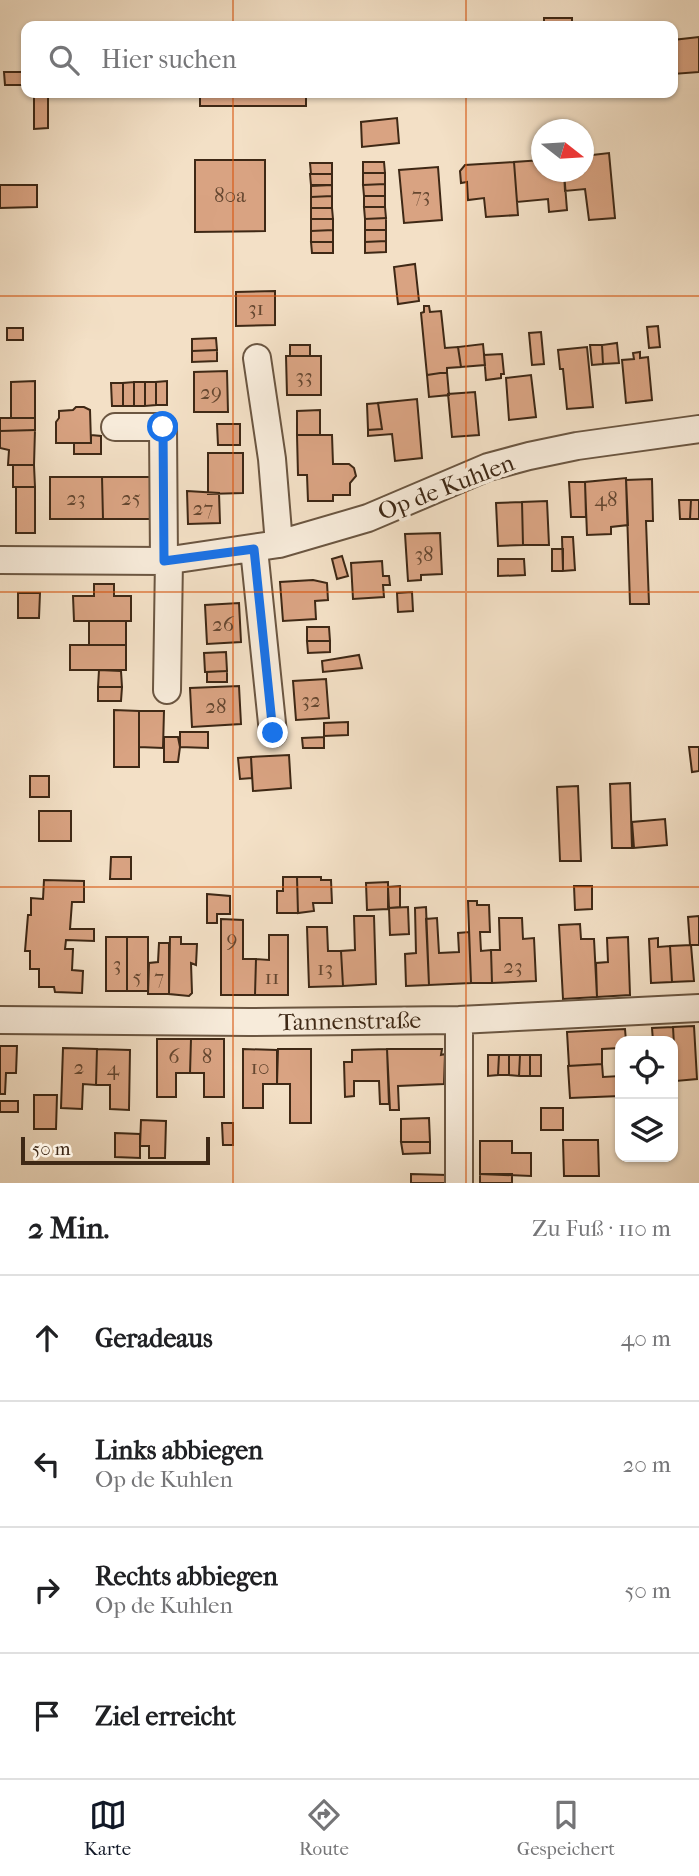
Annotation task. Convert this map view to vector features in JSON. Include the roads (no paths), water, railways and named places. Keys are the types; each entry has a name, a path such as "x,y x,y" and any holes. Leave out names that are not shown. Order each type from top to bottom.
{"street":[{"path":"257,358 272,459 266,546 273,733"},
{"path":"115,427 163,427 167,690"},
{"name":"Op de Kuhlen","path":"0,560 166,561 266,546 369,517 488,467 577,446 699,429"},
{"name":"Tannenstraße","path":"0,1020 459,1020 699,1008"},
{"path":"459,1020 459,1183"}]}
